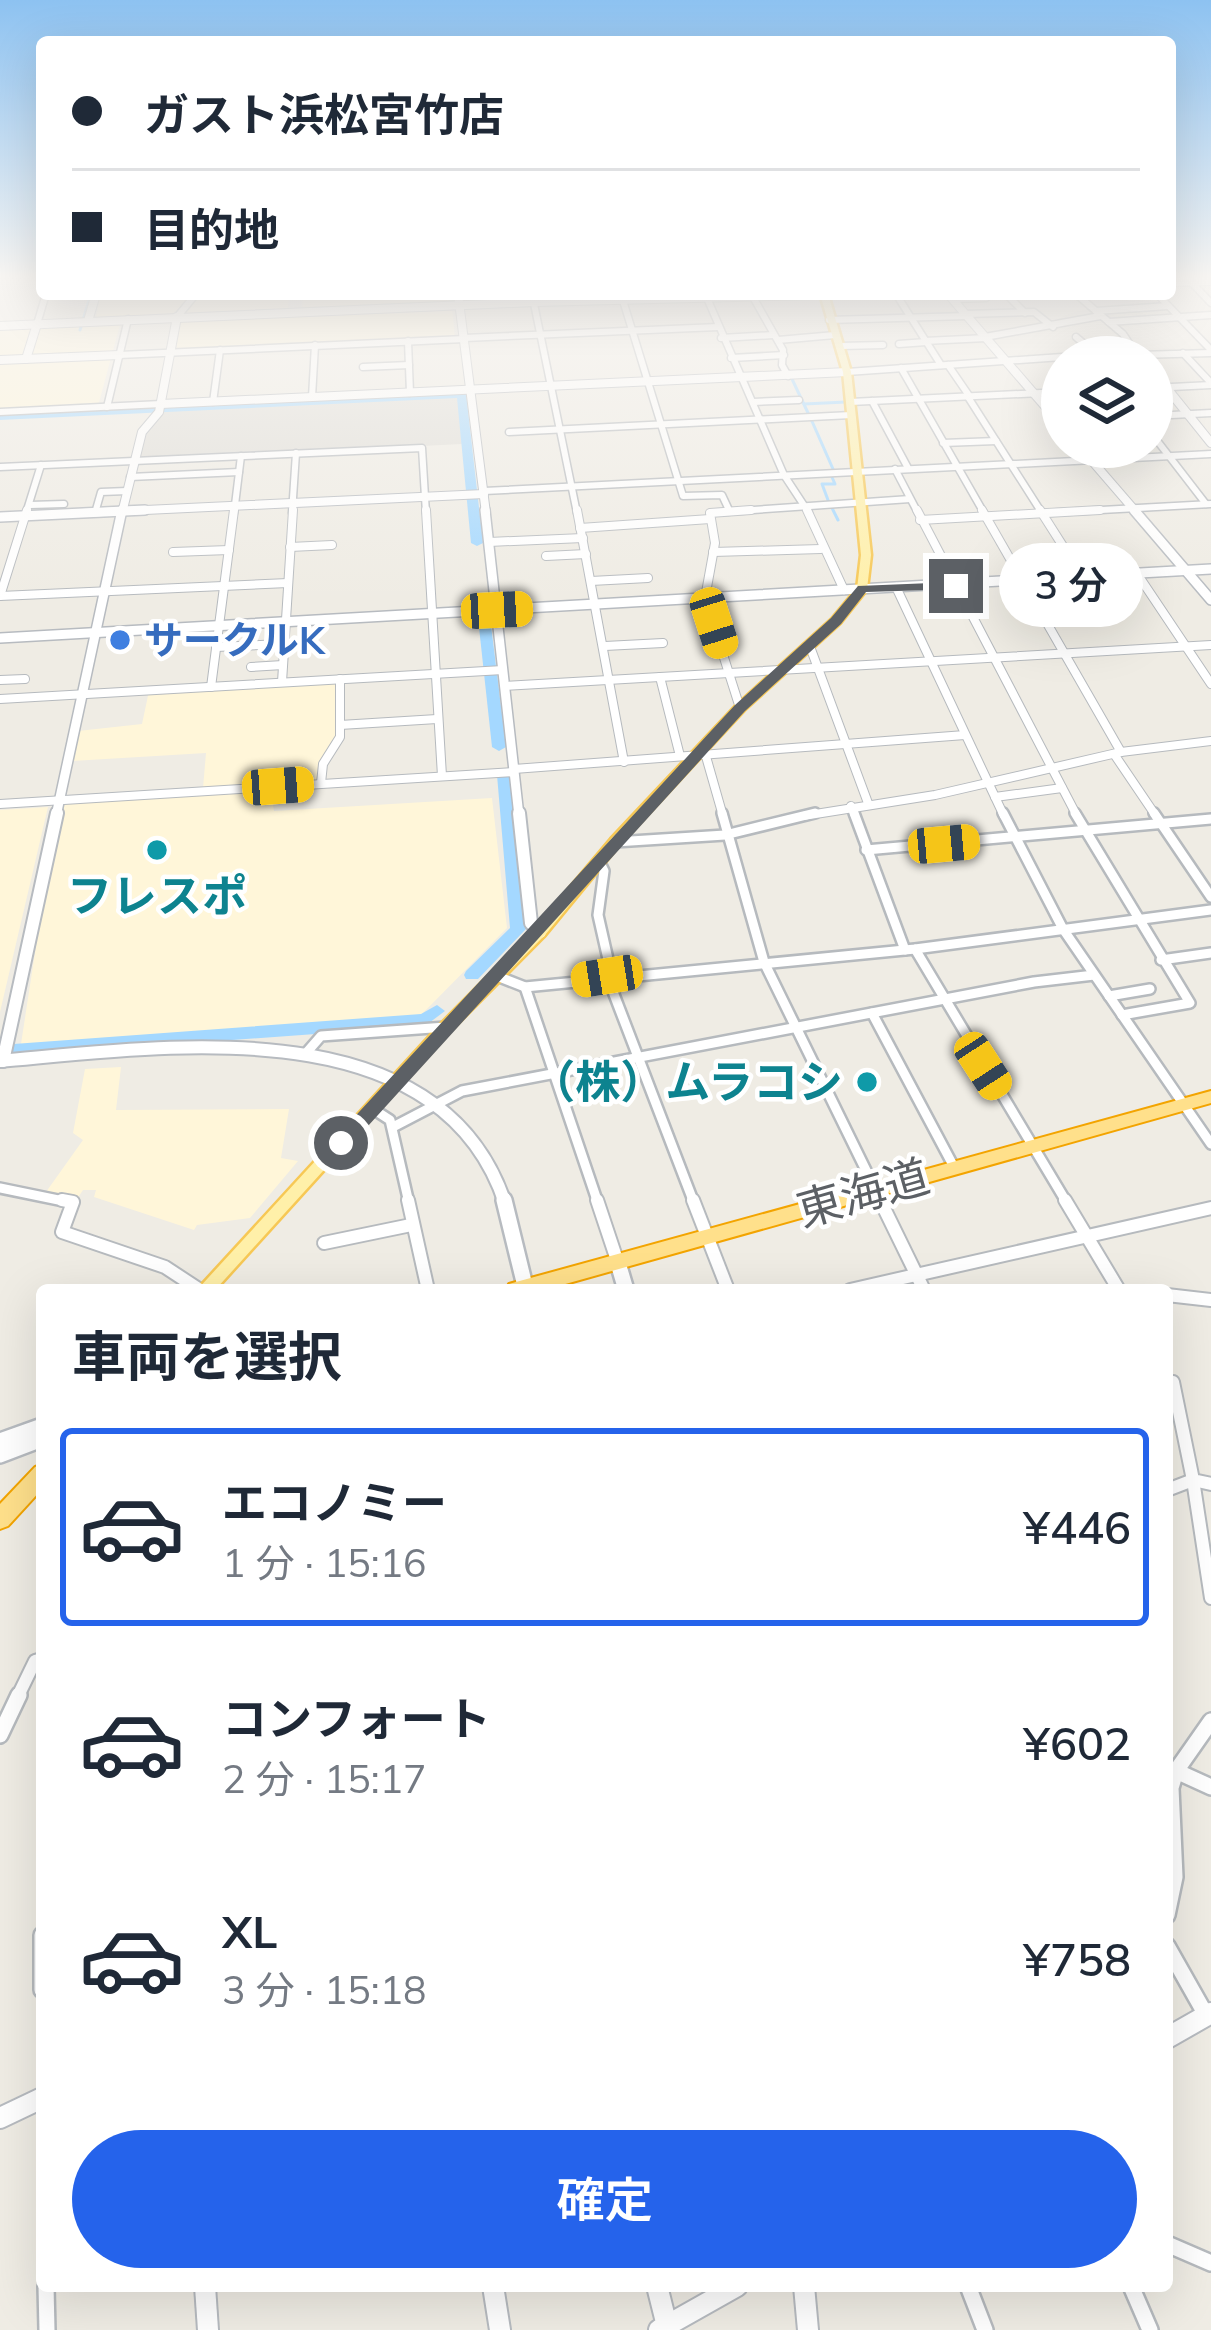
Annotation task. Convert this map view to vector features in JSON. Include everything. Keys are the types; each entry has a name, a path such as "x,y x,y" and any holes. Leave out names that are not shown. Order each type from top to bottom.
{"highway":[{"name":"東海道","path":"541,1284 1211,1097"},
{"path":"0,1519 36,1480"}],"main road":[{"path":"209,1284 540,932 615,842 740,708 862,589 866,555 848,384"}],"street":[{"path":"106,407 112,384"},
{"path":"165,384 160,408 143,430 130,477 2,1057 242,1044 307,1052 396,1083 433,1104 469,1135 490,1167 522,1284"},
{"path":"213,402 215,384"},
{"path":"312,397 313,384"},
{"path":"410,384 410,393"},
{"path":"469,384 478,493 490,542 488,611 503,670 531,923 540,932"},
{"path":"0,412 606,384"},
{"path":"649,384 682,496 722,495 729,510"},
{"path":"745,384 784,475 805,502 821,548 844,590"},
{"path":"910,384 1118,753 1211,897"},
{"path":"959,384 1082,576"},
{"path":"1026,384 1041,401"},
{"path":"1173,387 1211,384"},
{"path":"552,386 612,680 610,694 624,762"},
{"path":"850,402 1041,393"},
{"path":"1173,397 1211,443"},
{"path":"753,402 799,400"},
{"path":"872,401 908,468"},
{"path":"1173,415 1211,413"},
{"path":"509,432 851,415"},
{"path":"943,443 996,441"},
{"path":"0,467 422,448 442,776"},
{"path":"282,682 296,454"},
{"path":"1173,456 1211,454"},
{"path":"211,687 241,456"},
{"path":"1173,460 1211,514"},
{"path":"28,511 123,512 1041,462"},
{"path":"41,465 0,596 288,583"},
{"path":"1098,468 1211,600"},
{"path":"895,469 1085,832 1190,1003 1122,1015"},
{"path":"130,477 239,472"},
{"path":"95,513 101,492 127,491"},
{"path":"740,708 705,598 713,552 710,512 805,502 910,499"},
{"path":"0,518 64,503"},
{"path":"920,520 1207,504"},
{"path":"490,542 710,519"},
{"path":"290,547 332,545"},
{"path":"713,552 821,548"},
{"path":"173,552 229,550"},
{"path":"546,556 586,554"},
{"path":"0,638 1211,568"},
{"path":"1136,572 1211,683"},
{"path":"591,581 648,578"},
{"path":"896,587 1063,929 1211,1144"},
{"path":"605,646 663,643"},
{"path":"216,647 285,644"},
{"path":"809,644 868,803"},
{"path":"505,686 1211,645"},
{"path":"251,667 284,665"},
{"path":"0,699 503,670"},
{"path":"660,677 680,756"},
{"path":"0,680 25,679"},
{"path":"322,783 322,764 338,745 340,679"},
{"path":"340,725 437,719"},
{"path":"0,804 496,773 965,735"},
{"path":"615,842 725,835 1118,753 1211,741"},
{"path":"701,754 764,962 921,1284"},
{"path":"995,797 1062,788"},
{"path":"851,806 910,949 946,999 1116,1284"},
{"path":"866,850 1211,819"},
{"path":"599,861 604,871 598,915 610,968 607,976 726,1284"},
{"path":"497,976 525,987 910,949 1211,910"},
{"path":"1161,959 1211,953"},
{"path":"393,1127 408,1124 448,1094 1094,975"},
{"path":"525,987 624,1284"},
{"path":"1109,996 1150,988"},
{"path":"872,1013 954,1167"},
{"path":"307,1052 321,1036 446,1027"},
{"path":"373,1109 386,1115 393,1127 426,1284"},
{"path":"0,1189 73,1202 62,1232 203,1284"},
{"path":"875,1284 1211,1208"},
{"path":"324,1243 411,1225"},
{"path":"1173,1296 1211,1300"},
{"path":"1173,1397 1211,1598"},
{"path":"0,1441 36,1428"},
{"path":"0,1455 36,1441"},
{"path":"1173,1488 1192,1480 1211,1484"},
{"path":"0,1736 36,1660"},
{"path":"1173,1777 1211,1721"},
{"path":"1173,1780 1211,1786"},
{"path":"1173,1956 1209,2014 1173,2035"},
{"path":"0,2118 36,2101"},
{"path":"1173,2247 1211,2263"},
{"path":"46,2292 47,2330"},
{"path":"205,2292 208,2330"},
{"path":"494,2292 500,2330"},
{"path":"658,2292 664,2329 727,2292"},
{"path":"805,2292 808,2330"},
{"path":"970,2292 985,2330"},
{"path":"1134,2292 1150,2330"}],"shaded area":[{"path":"0,384 104,384 98,406 0,410"},
{"path":"458,397 462,444 137,460 144,431 164,409"},
{"path":"337,680 336,741 318,781 203,788 206,753 72,761 78,731 142,724 149,691"},
{"path":"248,791 247,800 272,799 274,811 492,798 507,928 420,1016 21,1044 65,803"},
{"path":"48,807 0,1012 0,810"},
{"path":"121,1067 116,1110 289,1109 281,1158 298,1161 250,1218 197,1225 194,1230 94,1197 96,1190 83,1190 77,1199 46,1192 83,1140 73,1133 85,1069"}],"waterway":[{"path":"794,384 809,415"},
{"path":"0,417 462,395 477,543"},
{"path":"804,404 846,402"},
{"path":"811,419 833,469"},
{"path":"828,500 822,484 835,484 831,475"},
{"path":"831,506 838,520"},
{"path":"483,609 499,747"},
{"path":"472,975 518,929 504,775"},
{"path":"0,1051 425,1020 437,1011"}],"place":[{"name":"サークルK","path":"120,640"},
{"name":"フレスポ","path":"157,850"},
{"name":"（株）ムラコシ","path":"867,1082"}],"route":[{"path":"341,1143 540,932 615,842 740,708 836,621 862,589 956,586"}]}
